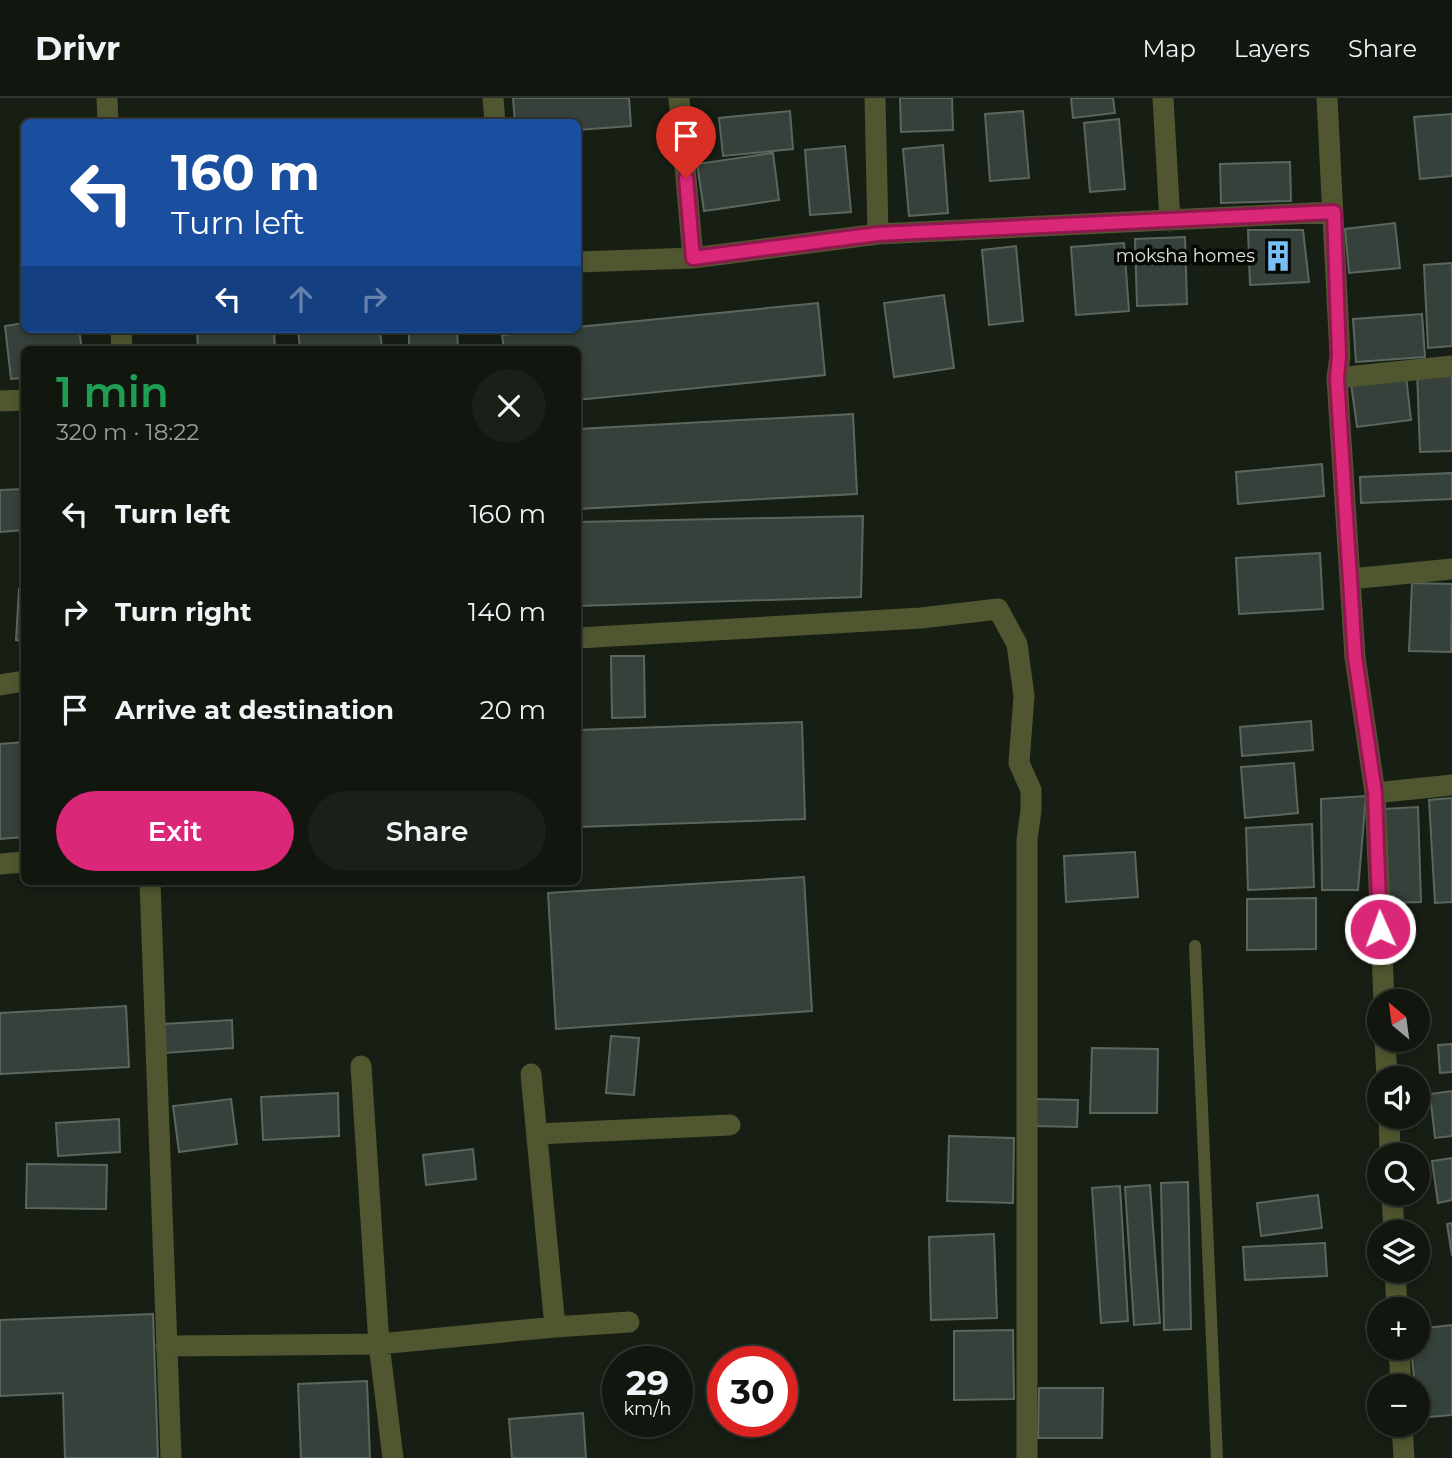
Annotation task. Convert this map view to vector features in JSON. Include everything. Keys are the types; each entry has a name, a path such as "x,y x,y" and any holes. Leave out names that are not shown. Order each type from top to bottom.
{"street":[{"path":"107,98 108,119"},
{"path":"493,98 495,119"},
{"path":"679,98 693,258"},
{"path":"875,98 878,234"},
{"path":"1163,98 1170,221"},
{"path":"1327,98 1334,212 1339,356 1337,378 1355,657 1375,793 1383,989"},
{"path":"581,262 693,258 878,234 1334,212"},
{"path":"1337,378 1452,366"},
{"path":"0,401 21,400"},
{"path":"1350,579 1452,569"},
{"path":"581,638 921,618 998,609 1017,645 1024,696 1019,763 1031,790 1027,840 1027,1458"},
{"path":"0,685 21,682"},
{"path":"1375,793 1452,785"},
{"path":"0,864 21,862"},
{"path":"150,885 171,1458"},
{"path":"361,1066 379,1344 393,1458"},
{"path":"531,1074 555,1327"},
{"path":"537,1133 730,1125"},
{"path":"166,1346 379,1344 629,1322"},
{"path":"1403,1437 1404,1458"}],"lane":[{"path":"1195,946 1217,1458"}],"building":[{"path":"513,98 629,98 631,126 581,130 581,119 515,119"},
{"path":"900,98 952,98 953,130 901,132"},
{"path":"1071,98 1113,98 1115,113 1073,118"},
{"path":"790,111 793,149 723,156 719,118"},
{"path":"1023,111 1029,178 990,181 985,114"},
{"path":"1452,114 1452,176 1420,179 1414,117"},
{"path":"1119,119 1125,189 1090,192 1084,123"},
{"path":"943,145 948,213 909,216 903,149"},
{"path":"845,146 851,212 810,215 805,150"},
{"path":"773,153 779,200 704,211 697,164"},
{"path":"1290,162 1291,201 1221,203 1220,164"},
{"path":"1395,223 1400,268 1349,273 1345,229"},
{"name":"moksha homes","path":"1248,230 1303,230 1309,282 1250,285"},
{"path":"1185,237 1187,304 1137,306 1135,239"},
{"path":"1124,243 1129,311 1076,315 1071,247"},
{"path":"1016,246 1023,321 989,325 982,250"},
{"path":"1452,263 1452,346 1428,348 1424,265"},
{"path":"944,295 954,368 894,377 884,303"},
{"path":"818,303 825,375 581,400 581,346 503,346 502,335 581,333 581,327"},
{"path":"1422,314 1425,357 1356,362 1353,319"},
{"path":"21,323 21,333 80,333 81,346 21,346 21,378 11,379 5,326"},
{"path":"197,333 274,333 275,346 198,346"},
{"path":"298,333 380,333 382,346 300,346"},
{"path":"409,333 457,333 458,346 409,346"},
{"path":"1452,370 1452,451 1420,452 1417,371"},
{"path":"1406,376 1411,420 1357,427 1351,383"},
{"path":"853,414 857,494 581,509 581,429"},
{"path":"1322,464 1324,496 1238,504 1236,472"},
{"path":"1452,473 1452,499 1361,503 1360,477"},
{"path":"21,489 21,530 0,532 0,490"},
{"path":"863,516 861,597 581,606 581,522"},
{"path":"1320,553 1323,609 1239,614 1236,558"},
{"path":"1412,583 1452,584 1451,652 1409,651"},
{"path":"19,589 21,589 21,641 16,640"},
{"path":"611,656 644,656 645,717 612,718"},
{"path":"1311,721 1313,750 1242,756 1240,727"},
{"path":"802,722 805,819 581,827 581,730"},
{"path":"21,742 21,837 0,839 0,744"},
{"path":"1294,763 1298,813 1245,818 1241,767"},
{"path":"1366,796 1358,890 1322,890 1321,799"},
{"path":"1452,798 1452,902 1435,903 1429,800"},
{"path":"1418,807 1421,902 1388,903 1384,809"},
{"path":"1312,824 1314,887 1248,890 1246,828"},
{"path":"1135,852 1138,897 1066,902 1064,856"},
{"path":"804,877 812,1011 556,1029 548,893"},
{"path":"1316,898 1316,949 1247,950 1247,899"},
{"path":"126,1006 129,1067 0,1074 0,1013"},
{"path":"232,1020 233,1048 165,1053 163,1024"},
{"path":"611,1036 639,1038 634,1095 606,1093"},
{"path":"1452,1044 1452,1072 1440,1073 1438,1045"},
{"path":"1092,1048 1158,1049 1157,1113 1090,1113"},
{"path":"1452,1091 1452,1136 1435,1138 1430,1094"},
{"path":"338,1093 339,1136 263,1140 261,1097"},
{"path":"231,1099 237,1144 179,1152 173,1106"},
{"path":"1033,1099 1078,1100 1077,1127 1033,1126"},
{"path":"119,1119 120,1152 58,1156 56,1123"},
{"path":"949,1136 1014,1138 1013,1203 947,1201"},
{"path":"473,1149 476,1179 426,1185 423,1155"},
{"path":"1452,1158 1452,1200 1438,1203 1432,1161"},
{"path":"27,1164 107,1165 106,1209 26,1208"},
{"path":"1188,1182 1191,1329 1164,1330 1161,1183"},
{"path":"1150,1185 1160,1323 1134,1325 1125,1187"},
{"path":"1120,1186 1128,1321 1101,1323 1092,1188"},
{"path":"1318,1195 1322,1228 1261,1236 1257,1203"},
{"path":"1452,1223 1452,1256 1447,1224"},
{"path":"994,1234 997,1318 931,1320 929,1237"},
{"path":"1325,1243 1327,1276 1245,1280 1243,1247"},
{"path":"153,1314 158,1458 65,1458 63,1393 0,1396 0,1320"},
{"path":"1452,1325 1452,1415 1430,1417 1430,1374 1414,1374 1412,1360 1430,1360 1430,1328"},
{"path":"1013,1330 1014,1399 954,1400 954,1331"},
{"path":"367,1381 370,1458 301,1458 298,1384"},
{"path":"1039,1388 1103,1388 1102,1438 1038,1438"},
{"path":"583,1413 586,1458 512,1458 509,1419"}],"place":[{"name":"moksha homes","path":"1278,256"}],"route":[{"path":"686,178 693,258 878,234 1334,212 1339,356 1337,378 1355,657 1375,793 1380,929"}]}
